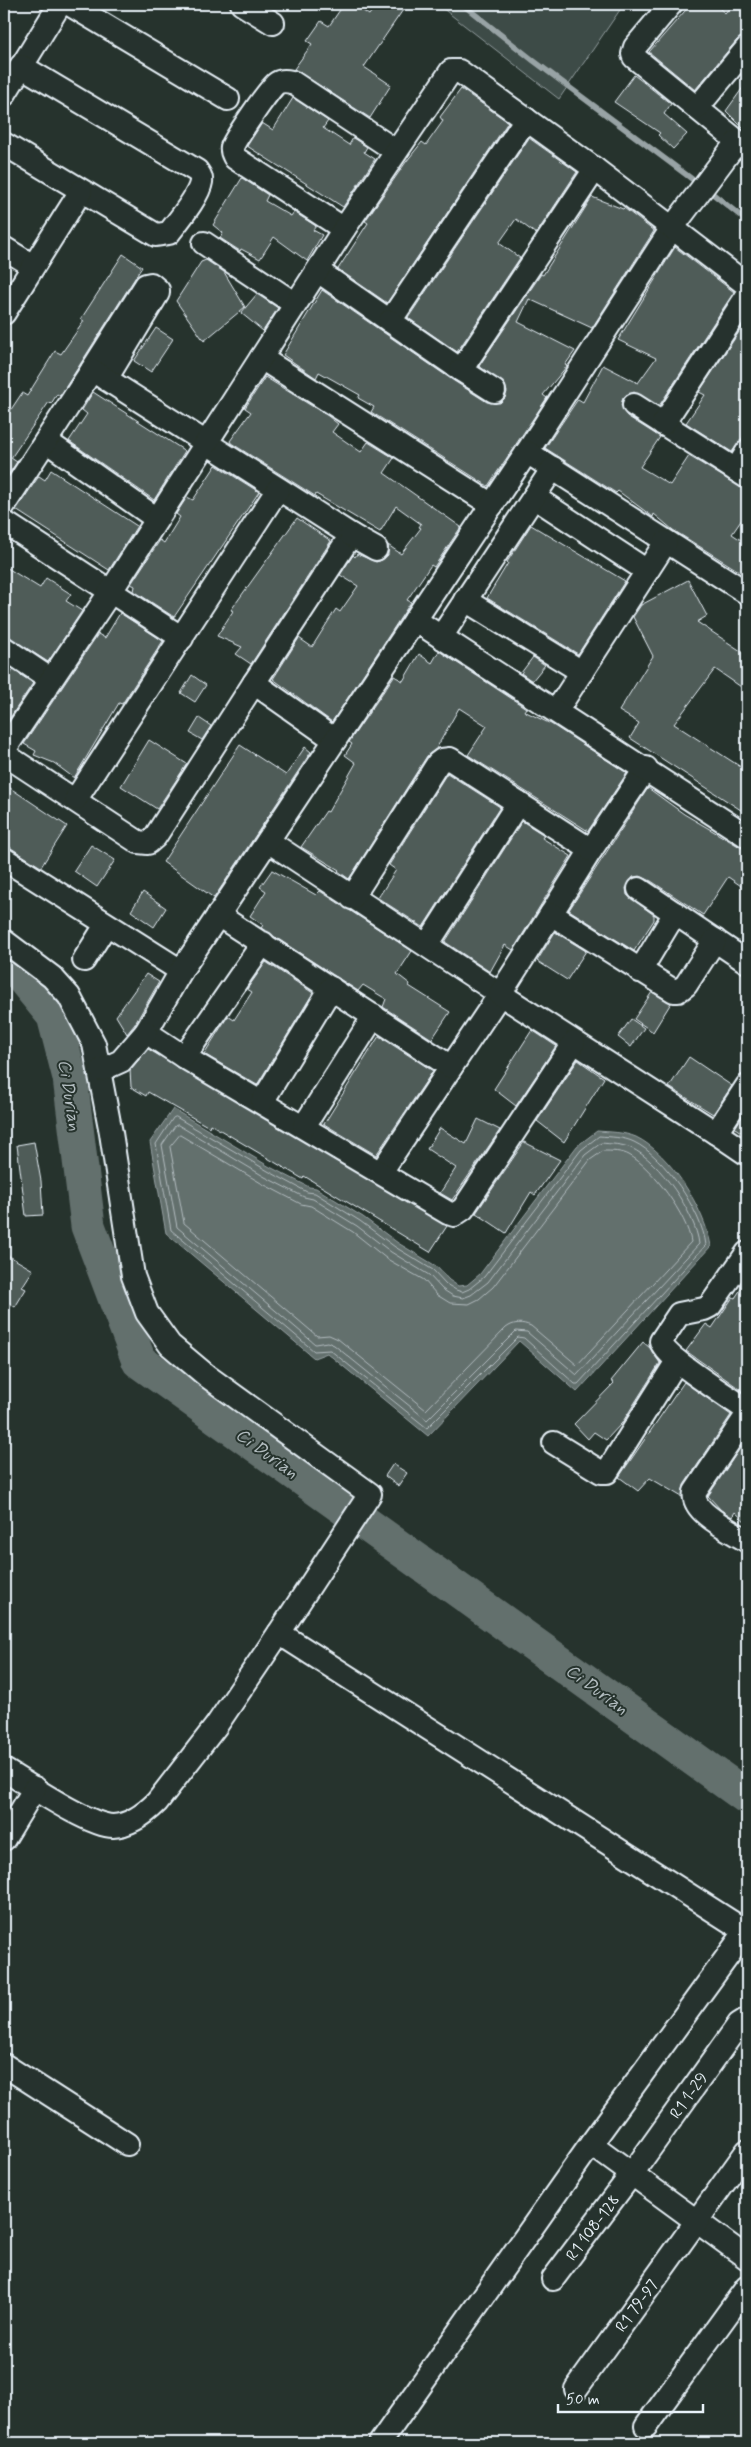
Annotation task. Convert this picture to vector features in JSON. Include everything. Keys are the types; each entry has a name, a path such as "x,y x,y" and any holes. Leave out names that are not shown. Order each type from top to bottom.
{"street":[{"path":"4,95 60,4"},
{"path":"69,4 228,99"},
{"path":"242,4 273,23"},
{"path":"101,1070 121,1061 146,1032 181,971 528,452 672,228 711,176 742,146 634,57 635,47 671,4"},
{"path":"697,108 747,48"},
{"path":"4,144 156,235 163,235 173,228 196,196 201,182 201,176 197,171 22,66"},
{"path":"4,750 111,591 344,229 451,70 459,71 526,118 747,284"},
{"path":"344,229 235,158 232,152 233,145 253,115 274,85 279,82 292,82 396,151"},
{"path":"390,321 526,118"},
{"path":"461,370 595,169"},
{"path":"4,313 81,191"},
{"path":"204,243 295,304"},
{"path":"4,248 33,266"},
{"path":"318,271 494,391"},
{"path":"663,424 747,296"},
{"path":"261,358 492,506"},
{"path":"4,505 46,441 99,374 278,489 376,549"},
{"path":"634,405 663,424 743,466"},
{"path":"46,441 157,519"},
{"path":"528,452 747,593"},
{"path":"441,636 553,468"},
{"path":"76,799 278,489"},
{"path":"534,497 647,571"},
{"path":"4,522 182,638"},
{"path":"4,754 76,799 138,842 148,843 152,841 351,534"},
{"path":"557,710 666,542"},
{"path":"465,600 582,672"},
{"path":"415,620 557,710 747,836"},
{"path":"4,648 50,679"},
{"path":"254,684 335,740"},
{"path":"352,898 442,760 450,759 591,850"},
{"path":"381,1172 500,994 591,850 646,768"},
{"path":"427,945 518,803"},
{"path":"268,841 352,898 747,1154"},
{"path":"4,859 181,971"},
{"path":"639,889 747,962"},
{"path":"640,971 675,913"},
{"path":"551,914 640,971 670,989 678,991 686,985 715,940"},
{"path":"218,915 451,1067"},
{"path":"84,960 106,925"},
{"path":"4,942 46,972 69,996 94,1044 101,1070 133,1276 147,1314 170,1345 207,1376 370,1494 216,1726 156,1802 145,1813 130,1822 113,1826 95,1822 4,1770"},
{"path":"184,1057 263,943"},
{"path":"262,1102 331,988"},
{"path":"304,1126 374,1016"},
{"path":"146,1032 184,1057 304,1126 448,1213 459,1214 574,1042"},
{"path":"716,1133 747,1086"},
{"path":"747,1253 710,1306 679,1314 662,1338 663,1349 677,1361 747,1410"},
{"path":"554,1443 601,1472 607,1472 677,1361"},
{"path":"747,1415 695,1492 694,1498 700,1509 747,1541"},
{"path":"279,1633 747,1931 592,2144 380,2443"},
{"path":"4,1839 35,1788"},
{"name":"R1 1-29","path":"631,2175 739,2024 747,2019"},
{"path":"4,2065 127,2144"},
{"path":"592,2144 631,2175 747,2258"},
{"name":"R1 79-97","path":"576,2389 747,2151"},
{"name":"R1 108-128","path":"553,2279 631,2175"},
{"path":"646,2426 747,2287"}],"shaded area":[{"path":"437,4 624,4 559,99"}],"water":[{"path":"173,1109 270,1167 309,1187 316,1188 363,1217 398,1243 436,1266 449,1280 458,1286 467,1285 480,1274 577,1146 597,1131 631,1135 649,1145 661,1156 673,1169 694,1200 702,1216 711,1246 577,1392 519,1341 428,1436 327,1353 314,1358 166,1233 150,1142"}],"building":[{"path":"344,4 353,4 369,15 377,4 407,4 364,67 391,85 370,118 294,69 312,44 307,41 321,21 329,26"},
{"path":"691,4 714,4 725,13 733,4 740,4 747,11 747,35 737,40 695,90 649,52"},
{"path":"634,75 671,104 664,114 687,134 673,149 658,135 660,133 614,102"},
{"path":"747,82 747,132 726,111"},
{"path":"461,89 508,122 387,303 338,269 368,223 365,221 422,142 426,145 443,121 440,117"},
{"path":"293,98 328,121 323,128 349,145 353,138 367,147 364,152 375,159 343,207 247,146 262,123 273,130"},
{"path":"529,138 577,172 536,234 516,219 499,243 520,258 457,352 408,318"},
{"path":"242,178 268,195 265,201 291,216 294,212 316,226 313,230 322,235 307,261 274,237 260,259 241,249 240,251 220,238 223,233 213,225"},
{"path":"592,197 624,208 654,231 592,328 529,299 518,322 575,351 565,365 567,366 543,395 547,398 488,486 371,412 374,407 358,398 360,395 319,372 316,378 283,355 322,290 487,402 500,403 505,398 507,392 505,385 479,366 541,274 543,275"},
{"path":"675,247 734,292 659,406 634,392 623,398 621,405 627,416 660,437 640,467 670,485 689,456 747,491 747,512 732,534 747,544 747,576 673,530 654,514 653,517 618,491 616,493 545,448 578,399 583,402 603,365 638,383 656,358 618,340"},
{"path":"123,254 142,267 60,396 57,394 51,404 49,402 11,458 17,462 4,481 4,420 22,393 27,396 55,351 61,354 84,321 81,319"},
{"path":"206,260 224,272 245,307 204,341 176,301 201,262"},
{"path":"257,294 278,308 263,331 241,313"},
{"path":"747,320 747,431 732,452 686,423 705,395 699,392"},
{"path":"156,328 173,339 151,372 134,361"},
{"path":"265,377 328,416 338,424 332,432 361,452 368,442 394,458 384,473 461,527 434,567 431,565 407,600 411,602 332,722 273,679 299,638 312,647 336,609 340,612 358,586 340,575 353,555 355,557 357,554 376,562 388,555 388,545 401,554 421,528 419,527 421,524 396,506 380,532 316,494 315,496 231,443 230,441 251,412 245,408"},
{"path":"93,392 185,451 154,500 69,441 87,414 82,410"},
{"path":"216,465 259,492 174,617 134,591 135,586 131,584 160,540 164,543 180,517 176,514 187,497 193,500"},
{"path":"51,470 137,526 109,570 16,510 39,476 45,480"},
{"path":"297,518 331,541 251,664 236,654 242,647 217,636 233,611 231,610"},
{"path":"531,525 625,581 578,654 487,598"},
{"path":"4,566 40,588 46,578 71,594 66,601 82,611 48,662 4,634"},
{"path":"688,580 707,616 697,622 747,655 747,691 715,669 674,724 747,771 747,814 630,738 639,723 619,711 653,656 633,617 641,605"},
{"path":"120,613 163,641 122,704 119,703 74,778 54,763 34,755 36,751 24,744 98,634 105,638"},
{"path":"439,651 526,708 524,711 551,724 627,773 588,831 468,755 487,726 459,708 436,749 427,756 349,879 339,870 301,847 326,811 328,812 356,763 345,755 352,744 349,742 394,676 403,681 419,654 432,663"},
{"path":"533,657 545,665 532,681 521,673"},
{"path":"13,670 33,683 4,727 4,674 9,677"},
{"path":"192,675 206,685 195,702 181,693"},
{"path":"199,718 211,726 202,740 190,733"},
{"path":"149,740 187,764 157,809 121,786"},
{"path":"240,745 286,775 305,747 311,752 214,898 163,862"},
{"path":"447,773 500,807 423,927 378,898 396,870 389,865"},
{"path":"4,784 67,826 41,867 11,848 4,846"},
{"path":"648,788 684,814 747,851 747,890 728,877 703,915 651,881 640,876 633,877 626,888 627,895 654,915 654,920 634,951 569,910"},
{"path":"522,821 544,835 542,838 571,856 513,950 505,945 490,972 445,942"},
{"path":"91,845 115,860 97,887 74,871"},
{"path":"272,870 316,895 320,891 412,951 397,974 410,984 409,986 450,1012 432,1039 383,1007 386,999 363,985 358,991 261,928 263,925 250,916 266,891 260,887"},
{"path":"143,892 166,908 154,927 131,911"},
{"path":"555,932 586,951 567,980 537,961"},
{"path":"266,962 313,993 257,1085 204,1054 228,1016 234,1020 252,992 247,989"},
{"path":"146,974 159,982 135,1024 127,1034 116,1016"},
{"path":"652,992 671,1003 653,1032 634,1019"},
{"path":"631,1019 644,1028 631,1047 618,1037"},
{"path":"532,1030 556,1046 516,1106 494,1089"},
{"path":"379,1036 433,1071 376,1155 324,1124"},
{"path":"148,1049 447,1226 430,1252 304,1176 303,1179 210,1124 209,1127 148,1092 146,1096 131,1087 130,1070"},
{"path":"689,1057 732,1086 713,1114 669,1087"},
{"path":"578,1060 604,1078 564,1142 537,1121"},
{"path":"747,1109 747,1136 735,1128"},
{"path":"478,1119 500,1130 452,1200 440,1193 456,1168 427,1149 440,1128 466,1144"},
{"path":"34,1142 41,1181 43,1215 26,1216 17,1145"},
{"path":"524,1142 560,1160 535,1195 531,1192 506,1233 476,1213"},
{"path":"4,1253 33,1270 22,1287 26,1289 15,1307 4,1300"},
{"path":"747,1280 747,1394 686,1351 706,1324 712,1328"},
{"path":"643,1342 650,1348 660,1363 622,1423 606,1440 594,1432 588,1439 574,1424 614,1383 611,1381"},
{"path":"684,1382 731,1415 684,1485 682,1497 650,1478 638,1491 619,1477"},
{"path":"747,1438 747,1523 735,1512 732,1517 721,1510 708,1496"},
{"path":"393,1464 407,1473 398,1486 385,1476"}],"waterway":[{"path":"462,4 534,61 700,185"},
{"path":"708,190 747,221"},
{"name":"Ci Durian","path":"4,962 14,967 54,1016 70,1078 88,1226 139,1361 747,1797"}]}
